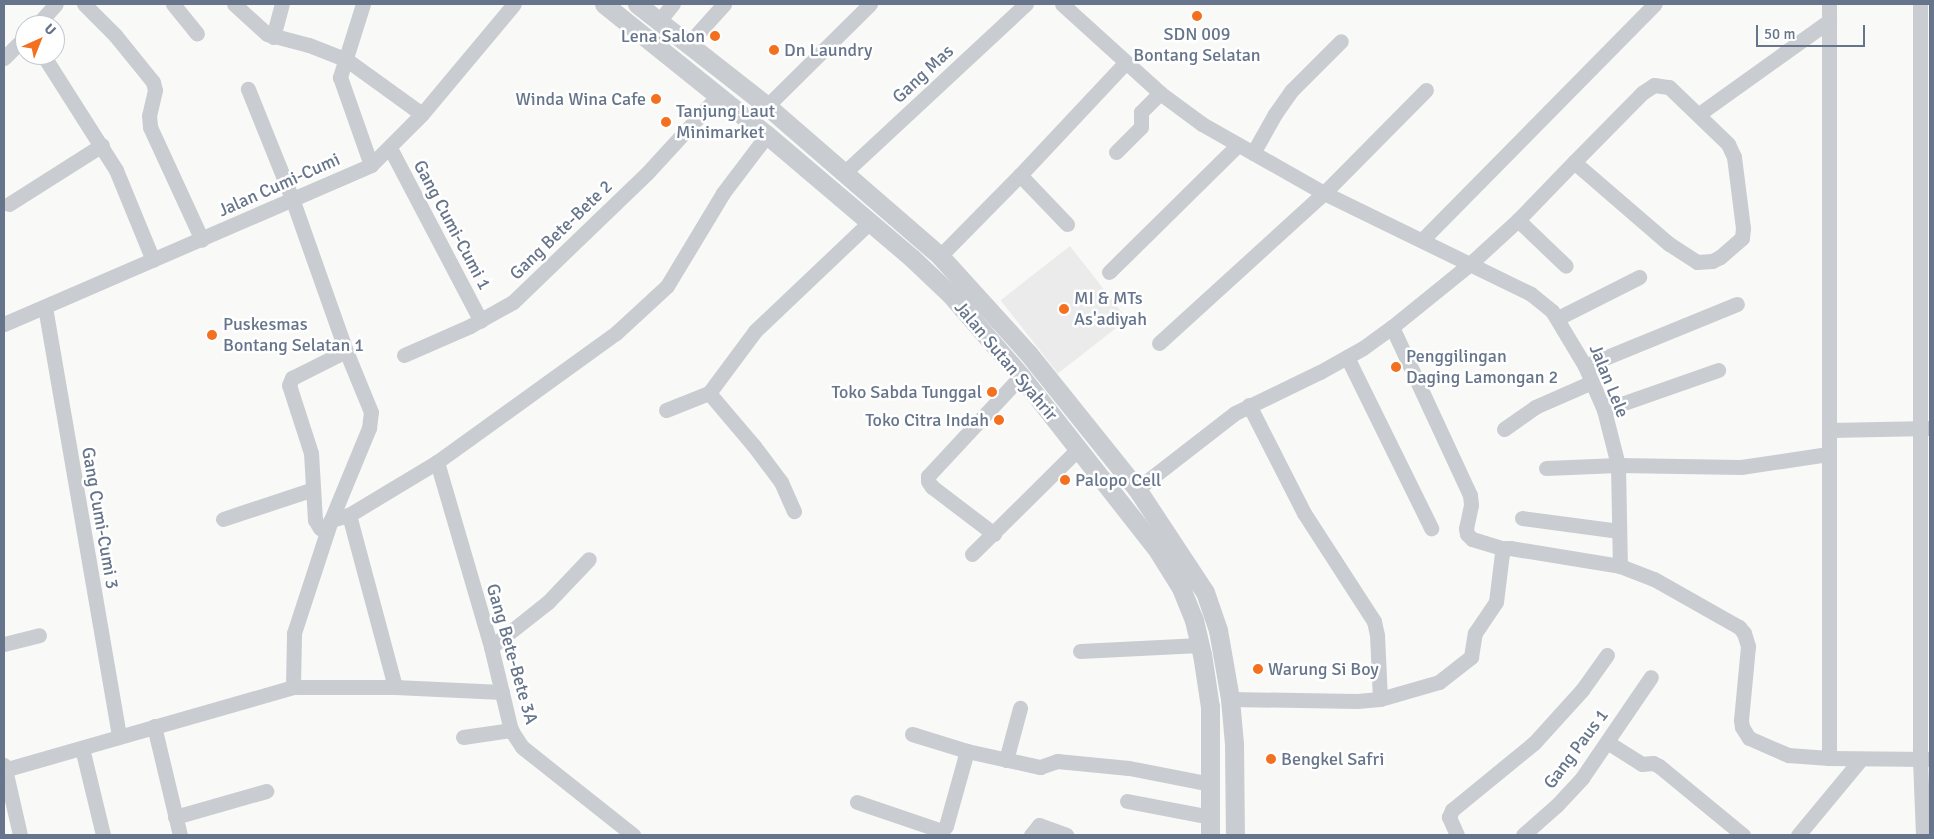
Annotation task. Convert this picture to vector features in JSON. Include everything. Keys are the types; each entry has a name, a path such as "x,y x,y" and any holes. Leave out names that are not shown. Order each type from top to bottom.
{"street":[{"path":"46,15 56,4"},
{"path":"84,4 115,34 153,82 155,90 149,115 150,127 202,240"},
{"path":"173,4 197,34"},
{"path":"234,4 273,37 309,45 347,60 422,114"},
{"path":"273,37 282,4"},
{"path":"363,4 347,60 340,77 371,165"},
{"name":"Jalan Cumi-Cumi","path":"4,324 293,201 371,165 422,114 514,4"},
{"name":"Jalan Sutan Syahrir","path":"604,4 767,135 870,222 950,294 1021,376 1158,551 1181,588 1194,620 1200,645 1210,707 1211,831"},
{"name":"Jalan Sutan Syahrir","path":"637,4 767,106 846,172 940,256 1036,363 1137,489 1205,592 1218,630 1230,699 1234,744 1235,835"},
{"path":"658,21 673,4"},
{"path":"688,44 724,4"},
{"path":"767,106 870,4"},
{"name":"Gang Mas","path":"846,172 1026,4"},
{"name":"Jalan Lele","path":"1062,4 1125,63 1160,93 1202,124 1324,192 1423,239 1531,294 1558,318 1585,366 1604,410 1618,465 1620,566"},
{"path":"1423,239 1655,4"},
{"path":"1829,4 1829,758"},
{"path":"1920,4 1925,428 1925,760 1923,835"},
{"path":"1699,114 1829,21"},
{"path":"1253,154 1275,114 1292,90 1341,41"},
{"path":"4,58 15,47"},
{"path":"940,256 1020,175 1125,63"},
{"path":"50,65 102,145 116,170 153,260"},
{"path":"1137,489 1222,422 1249,405 1347,358 1392,327 1471,263 1518,220 1574,162 1642,94 1654,85 1669,87 1728,144 1734,157 1743,228 1742,238 1735,246 1712,262 1697,262 1669,244 1574,162"},
{"path":"248,89 293,201 346,351 371,412 369,428 329,526 294,633 293,687"},
{"path":"1159,343 1324,192 1426,90"},
{"path":"1116,152 1141,127 1141,112 1160,93"},
{"name":"Gang Bete-Bete 2","path":"404,355 481,321 513,302 648,172 718,96"},
{"path":"346,351 290,381 311,453 315,520 320,528 329,526 349,515 437,462 616,333 667,286 723,193 767,135"},
{"path":"6,201 102,145"},
{"path":"1109,272 1238,145"},
{"name":"Gang Cumi-Cumi 1","path":"390,148 481,321"},
{"path":"1020,175 1067,224"},
{"path":"1518,220 1566,266"},
{"path":"666,410 709,393 755,331 870,222"},
{"path":"1558,318 1639,277"},
{"path":"1585,366 1737,304"},
{"name":"Gang Cumi-Cumi 3","path":"45,306 119,736"},
{"path":"1392,327 1470,495 1472,506 1466,528 1467,534 1472,539 1504,549 1510,548 1620,566 1654,579 1739,627 1744,633 1748,646 1741,720 1742,727 1749,738 1788,755 1829,758 1925,760"},
{"path":"1347,358 1431,528"},
{"path":"994,534 932,487 928,482 928,476 1021,376 1036,363"},
{"path":"1604,410 1718,370"},
{"path":"1504,428 1535,407 1592,382"},
{"path":"709,393 754,446 781,482 794,511"},
{"path":"1249,405 1304,513 1374,621 1377,635 1380,699"},
{"path":"1829,430 1925,428"},
{"path":"972,554 1078,448"},
{"path":"1546,468 1618,465 1741,467 1828,454"},
{"name":"Gang Bete-Bete 3A","path":"437,462 491,647 511,730 522,747 633,835"},
{"path":"224,520 313,489"},
{"path":"349,515 395,687"},
{"path":"1522,518 1619,531"},
{"path":"1230,699 1345,702 1380,699 1432,685 1446,677 1471,657 1475,632 1494,607 1504,549"},
{"path":"491,647 548,602 589,559"},
{"path":"4,644 39,635"},
{"path":"1080,651 1200,645"},
{"path":"1457,835 1449,817 1452,810 1534,743 1582,690 1607,655"},
{"name":"Gang Paus 1","path":"1523,835 1557,805 1582,778 1651,677"},
{"path":"20,835 4,768 82,748 293,687 395,687 502,692"},
{"path":"1006,760 1020,708"},
{"path":"154,726 180,835"},
{"path":"464,737 511,730"},
{"path":"912,734 967,751 1040,767 1057,761 1129,768 1211,784"},
{"path":"1607,742 1642,764 1659,766 1743,835"},
{"path":"82,748 103,835"},
{"path":"857,802 942,831 946,826 967,751"},
{"path":"1798,835 1861,759"},
{"path":"175,817 266,791"},
{"path":"1126,801 1211,831"},
{"path":"1031,835 1038,825 1066,835"}],"shaded area":[{"name":"MI & MTs As'adiyah","path":"1070,246 1127,319 1058,373 1001,300"}],"place":[{"name":"SDN 009 Bontang Selatan","path":"1197,16"},
{"name":"Lena Salon","path":"715,36"},
{"name":"Dn Laundry","path":"774,50"},
{"name":"Winda Wina Cafe","path":"656,99"},
{"name":"Tanjung Laut Minimarket","path":"666,122"},
{"name":"MI & MTs As'adiyah","path":"1064,309"},
{"name":"Puskesmas Bontang Selatan 1","path":"212,335"},
{"name":"Penggilingan Daging Lamongan 2","path":"1396,367"},
{"name":"Toko Sabda Tunggal","path":"992,392"},
{"name":"Toko Citra Indah","path":"999,420"},
{"name":"Palopo Cell","path":"1065,480"},
{"name":"Warung Si Boy","path":"1258,669"},
{"name":"Bengkel Safri","path":"1271,759"}]}
